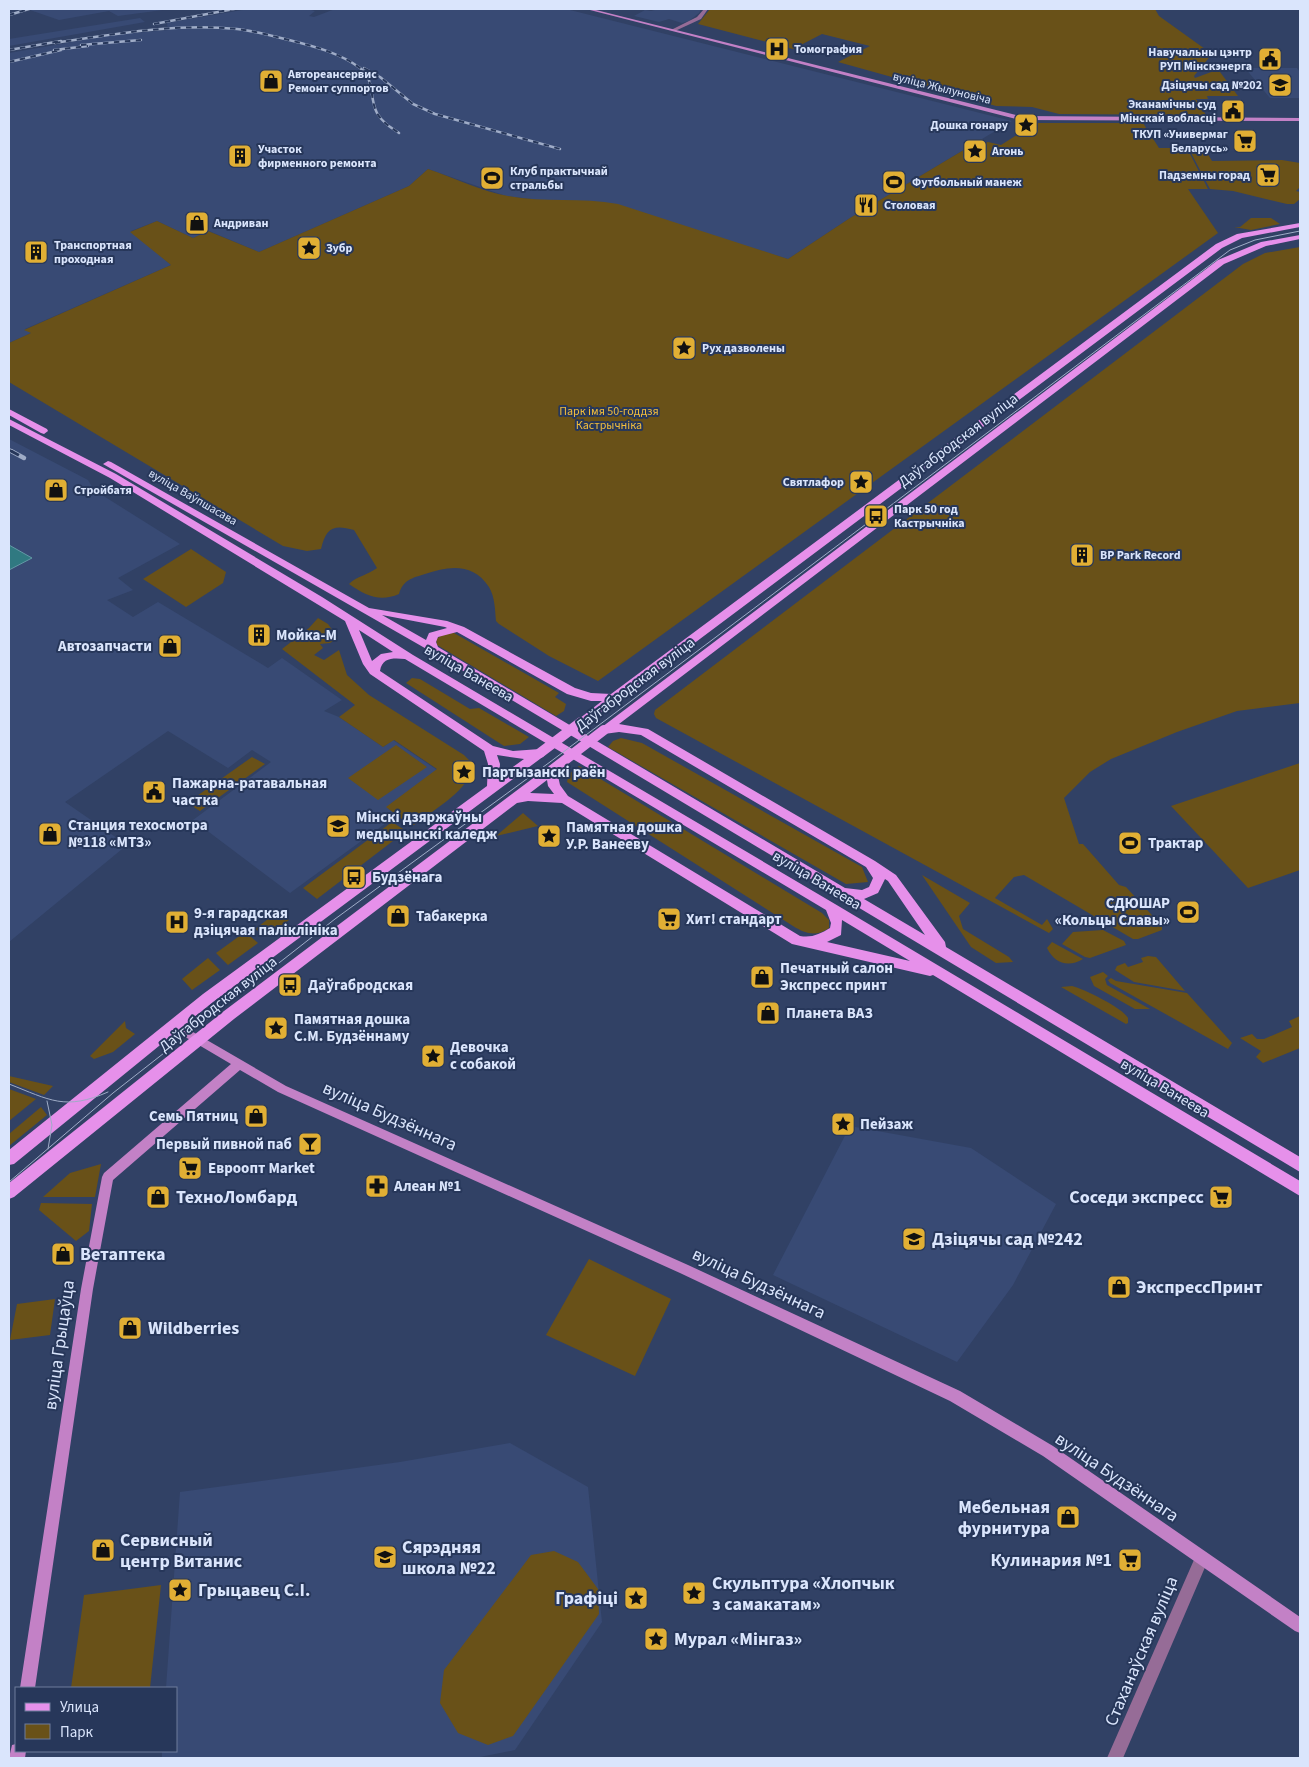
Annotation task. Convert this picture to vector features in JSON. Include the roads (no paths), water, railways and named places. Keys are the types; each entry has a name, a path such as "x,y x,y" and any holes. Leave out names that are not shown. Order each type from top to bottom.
{"main road":[{"name":"Даўгабродская вуліца","path":"9,1159 174,1026 310,921 540,753 1219,246 1240,236 1300,225"},
{"name":"Даўгабродская вуліца","path":"9,1192 200,1040 631,709 1221,262 1264,244 1300,237"},
{"name":"вуліца Ваўпшасава","path":"9,412 122,471 362,608"},
{"name":"вуліца Ваўпшасава","path":"9,422 113,476 318,599"},
{"name":"вуліца Ванеева","path":"318,599 408,656 831,906 1300,1189"},
{"path":"362,608 447,624 460,629 571,691 591,697 614,698"},
{"name":"вуліца Ванеева","path":"362,608 842,891 951,956 993,984 1300,1164"},
{"path":"349,618 368,664 374,672 489,749 509,756 540,753"},
{"path":"434,649 430,642 433,635 451,629 460,629"},
{"path":"374,672 374,666 382,657 392,654 408,656"},
{"path":"571,691 584,705 584,720"},
{"path":"631,709 644,732"},
{"path":"604,730 619,728 644,732 871,864 892,878 935,942 951,956"},
{"path":"489,749 494,764 494,787"},
{"path":"552,770 554,786 564,799 797,940 930,971 951,980"},
{"path":"513,800 528,797 564,799"},
{"path":"842,891 863,895 874,890 879,883 879,878 871,864"},
{"path":"805,943 821,940 836,931 836,923 831,906"}],"street":[{"name":"вуліца Жылуновіча","path":"588,9 1020,118 1300,120"},
{"path":"673,30 699,18 706,9"},
{"name":"вуліца Будзённага","path":"174,1026 282,1089 684,1269 954,1396 1048,1451 1300,1626"},
{"name":"вуліца Грыцаўца","path":"27,1687 87,1289 108,1177 238,1065"},
{"name":"Стаханаўская вуліца","path":"1115,1758 1202,1558"}],"tram line":[{"path":"48,1149 113,1093 335,919 550,762 1230,250 1255,240 1300,231"},
{"path":"9,1084 47,1099 69,1102 93,1098 108,1092"},
{"path":"47,1101 52,1125 48,1149"},
{"path":"9,1182 48,1149"}],"railway":[{"path":"9,15 29,9"},
{"path":"154,24 234,9"},
{"path":"55,43 146,30 191,27 244,30 298,42 335,54 365,72 370,83 377,113 384,122 399,133"},
{"path":"81,45 141,40"},
{"path":"9,50 61,41"},
{"path":"54,50 88,46"},
{"path":"9,62 61,50"},
{"path":"364,68 380,77 413,104 435,114 560,149"},
{"path":"11,451 24,458"}],"place":[{"name":"Томография","path":"777,49"},
{"name":"Навучальны цэнтр РУП Мінскэнерга","path":"1270,59"},
{"name":"Автореансервис Ремонт суппортов","path":"271,81"},
{"name":"Дзіцячы сад №202","path":"1280,85"},
{"name":"Эканамічны суд Мінскай вобласці","path":"1233,111"},
{"name":"Дошка гонару","path":"1026,125"},
{"name":"ТКУП «Универмаг Беларусь»","path":"1245,141"},
{"name":"Агонь","path":"975,151"},
{"name":"Участок фирменного ремонта","path":"240,156"},
{"name":"Падземны горад","path":"1268,175"},
{"name":"Клуб практычнай стральбы","path":"492,178"},
{"name":"Футбольный манеж","path":"894,182"},
{"name":"Столовая","path":"866,205"},
{"name":"Андриван","path":"197,223"},
{"name":"Зубр","path":"309,248"},
{"name":"Транспортная проходная","path":"36,252"},
{"name":"Рух дазволены","path":"684,348"},
{"name":"Святлафор","path":"861,482"},
{"name":"Стройбатя","path":"56,490"},
{"name":"Парк 50 год Кастрычніка","path":"876,516"},
{"name":"BP Park Record","path":"1082,555"},
{"name":"Мойка-М","path":"259,635"},
{"name":"Автозапчасти","path":"170,646"},
{"name":"Партызанскі раён","path":"464,772"},
{"name":"Пажарна-ратавальная частка","path":"154,792"},
{"name":"Мінскі дзяржаўны медыцынскі каледж","path":"338,826"},
{"name":"Станция техосмотра №118 «МТЗ»","path":"50,834"},
{"name":"Памятная дошка У.Р. Ванееву","path":"549,836"},
{"name":"Трактар","path":"1130,843"},
{"name":"Будзёнага","path":"354,877"},
{"name":"СДЮШАР «Кольцы Славы»","path":"1188,912"},
{"name":"Табакерка","path":"398,916"},
{"name":"Хит! стандарт","path":"669,919"},
{"name":"9-я гарадская дзіцячая паліклініка","path":"177,922"},
{"name":"Печатный салон Экспресс принт","path":"762,977"},
{"name":"Даўгабродская","path":"290,985"},
{"name":"Планета ВАЗ","path":"768,1013"},
{"name":"Памятная дошка С.М. Будзённаму","path":"276,1028"},
{"name":"Девочка с собакой","path":"433,1056"},
{"name":"Семь Пятниц","path":"256,1116"},
{"name":"Пейзаж","path":"843,1124"},
{"name":"Первый пивной паб","path":"310,1144"},
{"name":"Евроопт Market","path":"190,1168"},
{"name":"Алеан №1","path":"377,1186"},
{"name":"ТехноЛомбард","path":"158,1197"},
{"name":"Соседи экспресс","path":"1221,1197"},
{"name":"Дзіцячы сад №242","path":"914,1239"},
{"name":"Ветаптека","path":"63,1254"},
{"name":"ЭкспрессПринт","path":"1119,1287"},
{"name":"Wildberries","path":"130,1328"},
{"name":"Мебельная фурнитура","path":"1068,1517"},
{"name":"Сервисный центр Витанис","path":"103,1550"},
{"name":"Сярэдняя школа №22","path":"385,1557"},
{"name":"Кулинария №1","path":"1130,1560"},
{"name":"Грыцавец С.І.","path":"180,1590"},
{"name":"Скульптура «Хлопчык з самакатам»","path":"694,1593"},
{"name":"Графіці","path":"636,1598"},
{"name":"Мурал «Мінгаз»","path":"656,1639"}],"park label":[{"name":"Парк імя 50-годдзя Кастрычніка","path":"609,418"}]}
